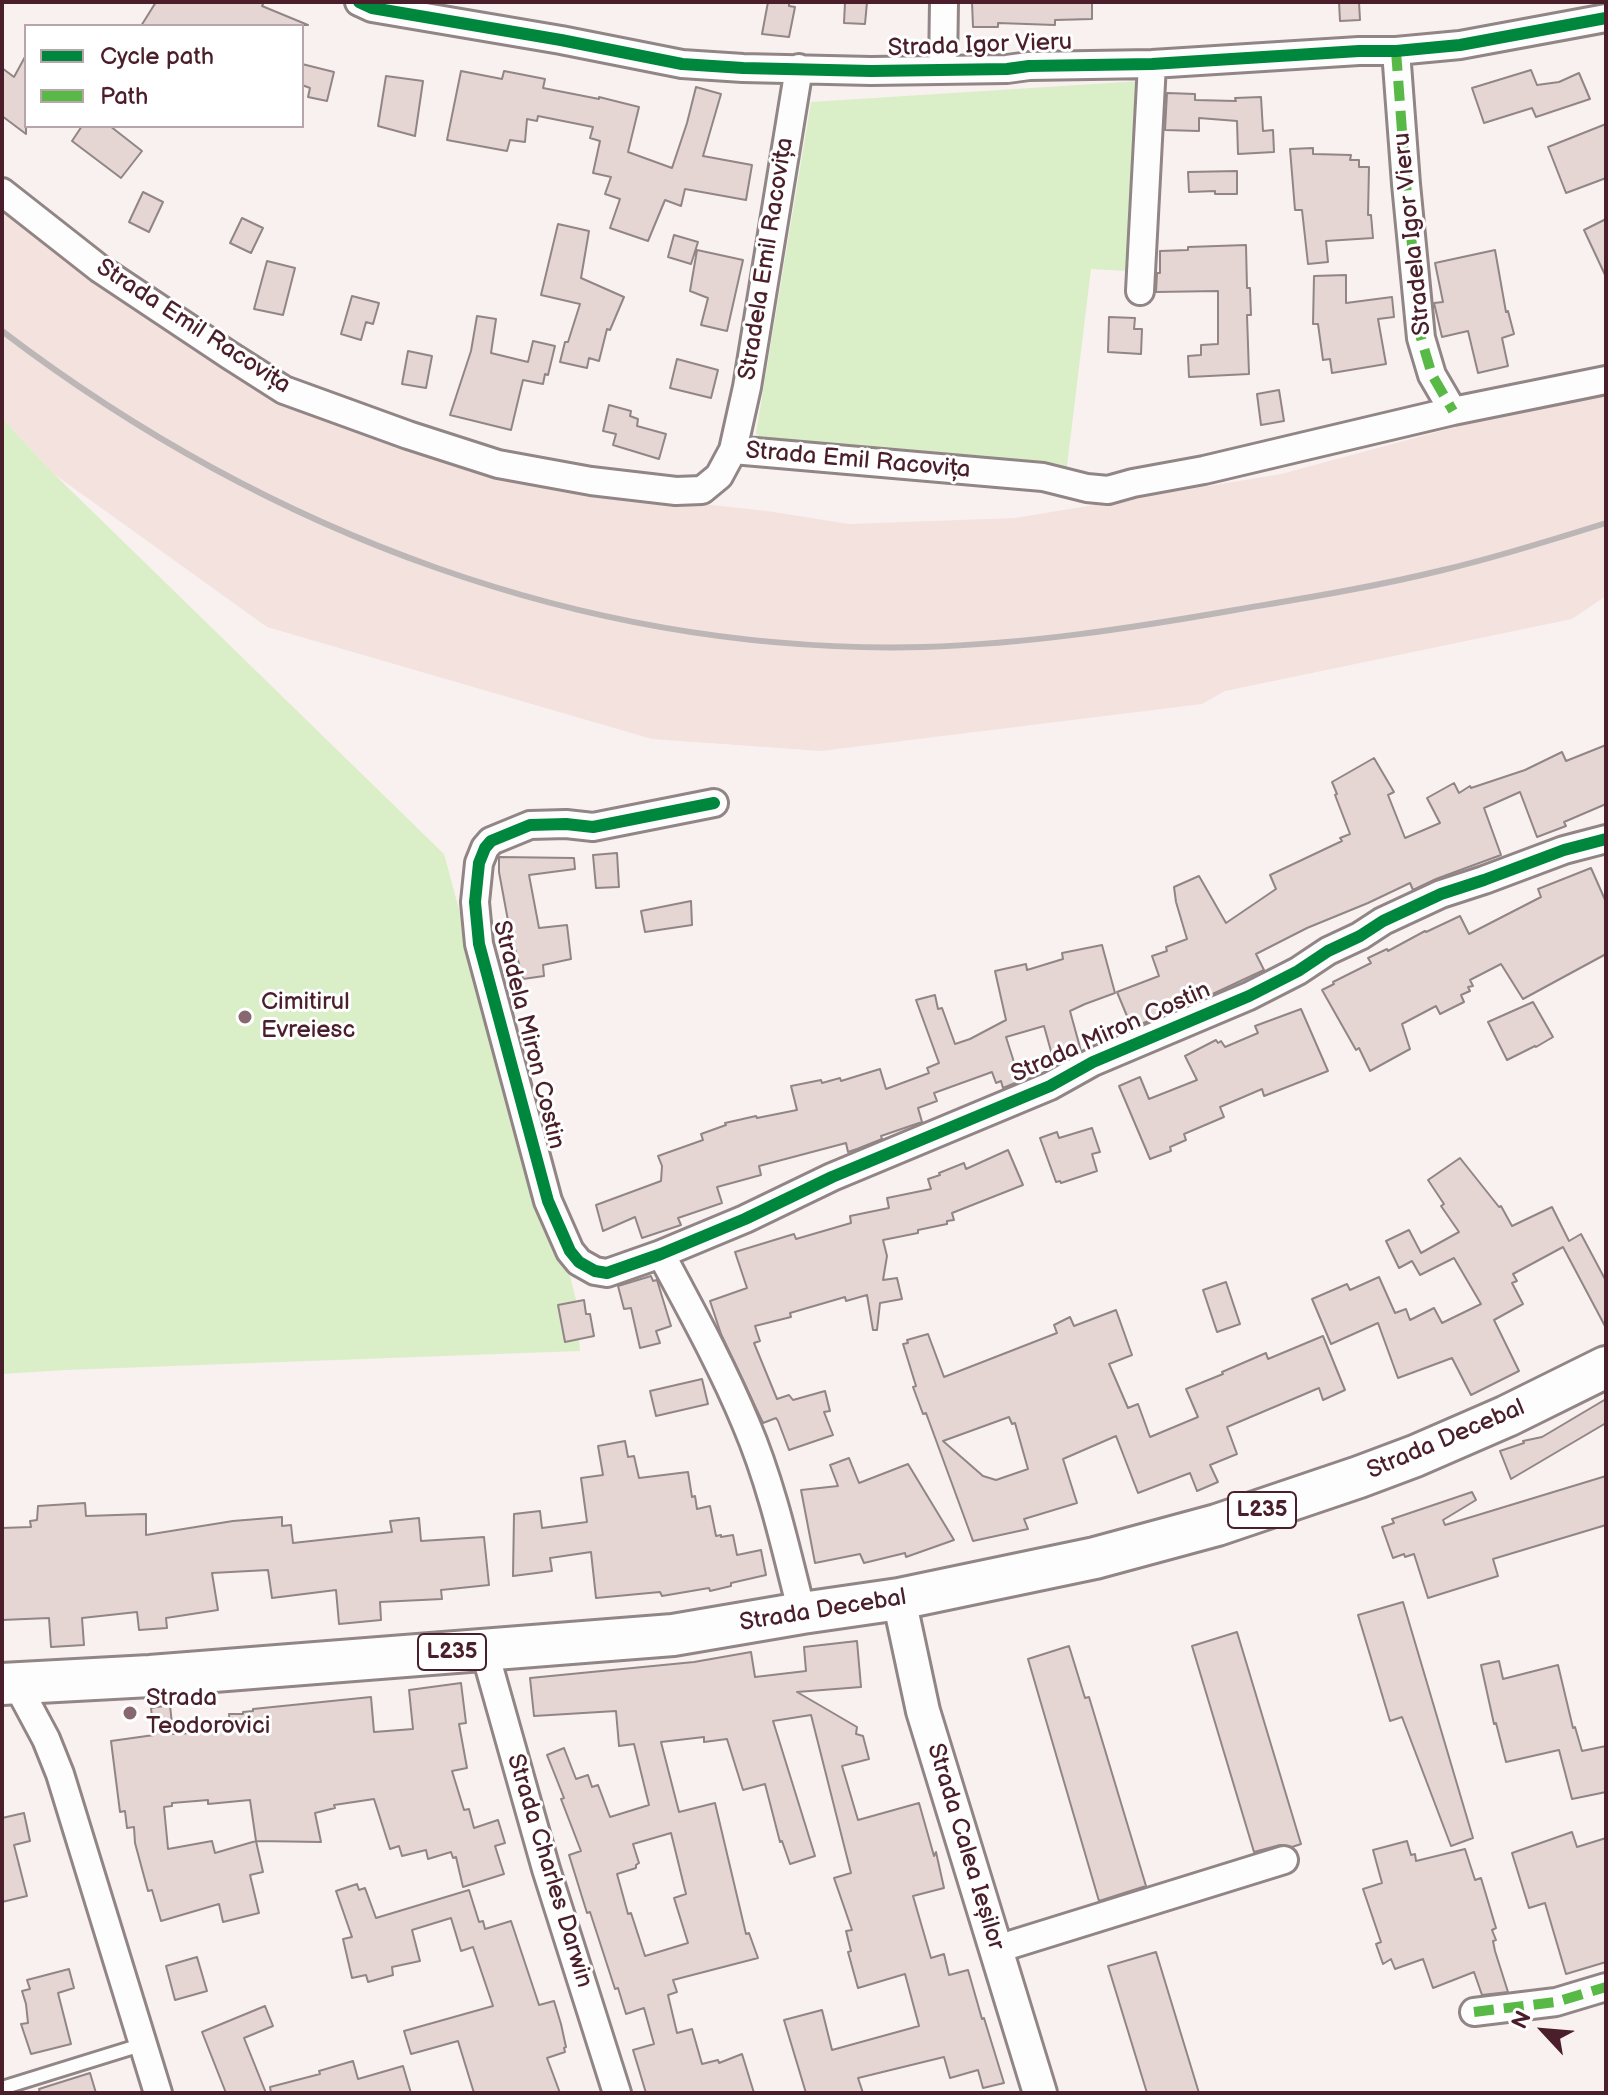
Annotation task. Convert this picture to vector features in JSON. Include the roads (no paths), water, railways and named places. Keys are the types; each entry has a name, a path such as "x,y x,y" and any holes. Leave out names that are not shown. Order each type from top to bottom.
{"main road":[{"name":"Strada Decebal","path":"9,1683 150,1676 673,1635 899,1599 1095,1558 1217,1525 1415,1456 1507,1416 1606,1367"}],"street":[{"name":"Strada Igor Vieru","path":"359,2 372,8 682,64 871,71 1152,64 1396,51 1460,45 1606,18"},
{"path":"943,70 944,2"},
{"name":"Stradela Igor Vieru","path":"1396,51 1421,338 1432,375 1453,411"},
{"path":"1140,291 1152,64"},
{"name":"Stradela Emil Racovița","path":"733,450 747,387 799,68"},
{"name":"Strada Emil Racovița","path":"2,192 100,269 284,390 498,464 591,481 676,491 702,490 719,476 733,450 1043,477 1108,490 1453,411 1606,380"},
{"name":"Stradela Miron Costin","path":"631,1265 607,1273 595,1271 579,1262 570,1251 548,1201 479,944 475,902 479,863 491,841 530,825 593,827 714,803"},
{"name":"Strada Miron Costin","path":"631,1265 745,1219 832,1177 1050,1086 1093,1062 1249,996 1383,921 1441,894 1553,853 1606,839"},
{"path":"661,1254 694,1314 747,1426 775,1507 802,1613"},
{"name":"Strada Calea Ieșilor","path":"899,1599 923,1711 1040,2093"},
{"name":"Strada Charles Darwin","path":"484,1649 546,1869 617,2093"},
{"path":"9,1683 46,1739 60,1774 158,2093"},
{"path":"997,1949 1284,1860"},
{"path":"1474,2012 1556,2002 1606,1987"}],"lane":[{"path":"2,2088 144,2044"}],"railway":[{"path":"2,331 104,403 211,467 322,522 436,568 554,604 675,629 798,644 962,645 1041,639 1158,623 1391,582 1484,560 1606,523"}],"place":[{"name":"Cimitirul Evreiesc","path":"245,1017"},
{"name":"Strada Teodorovici","path":"130,1713"}]}
